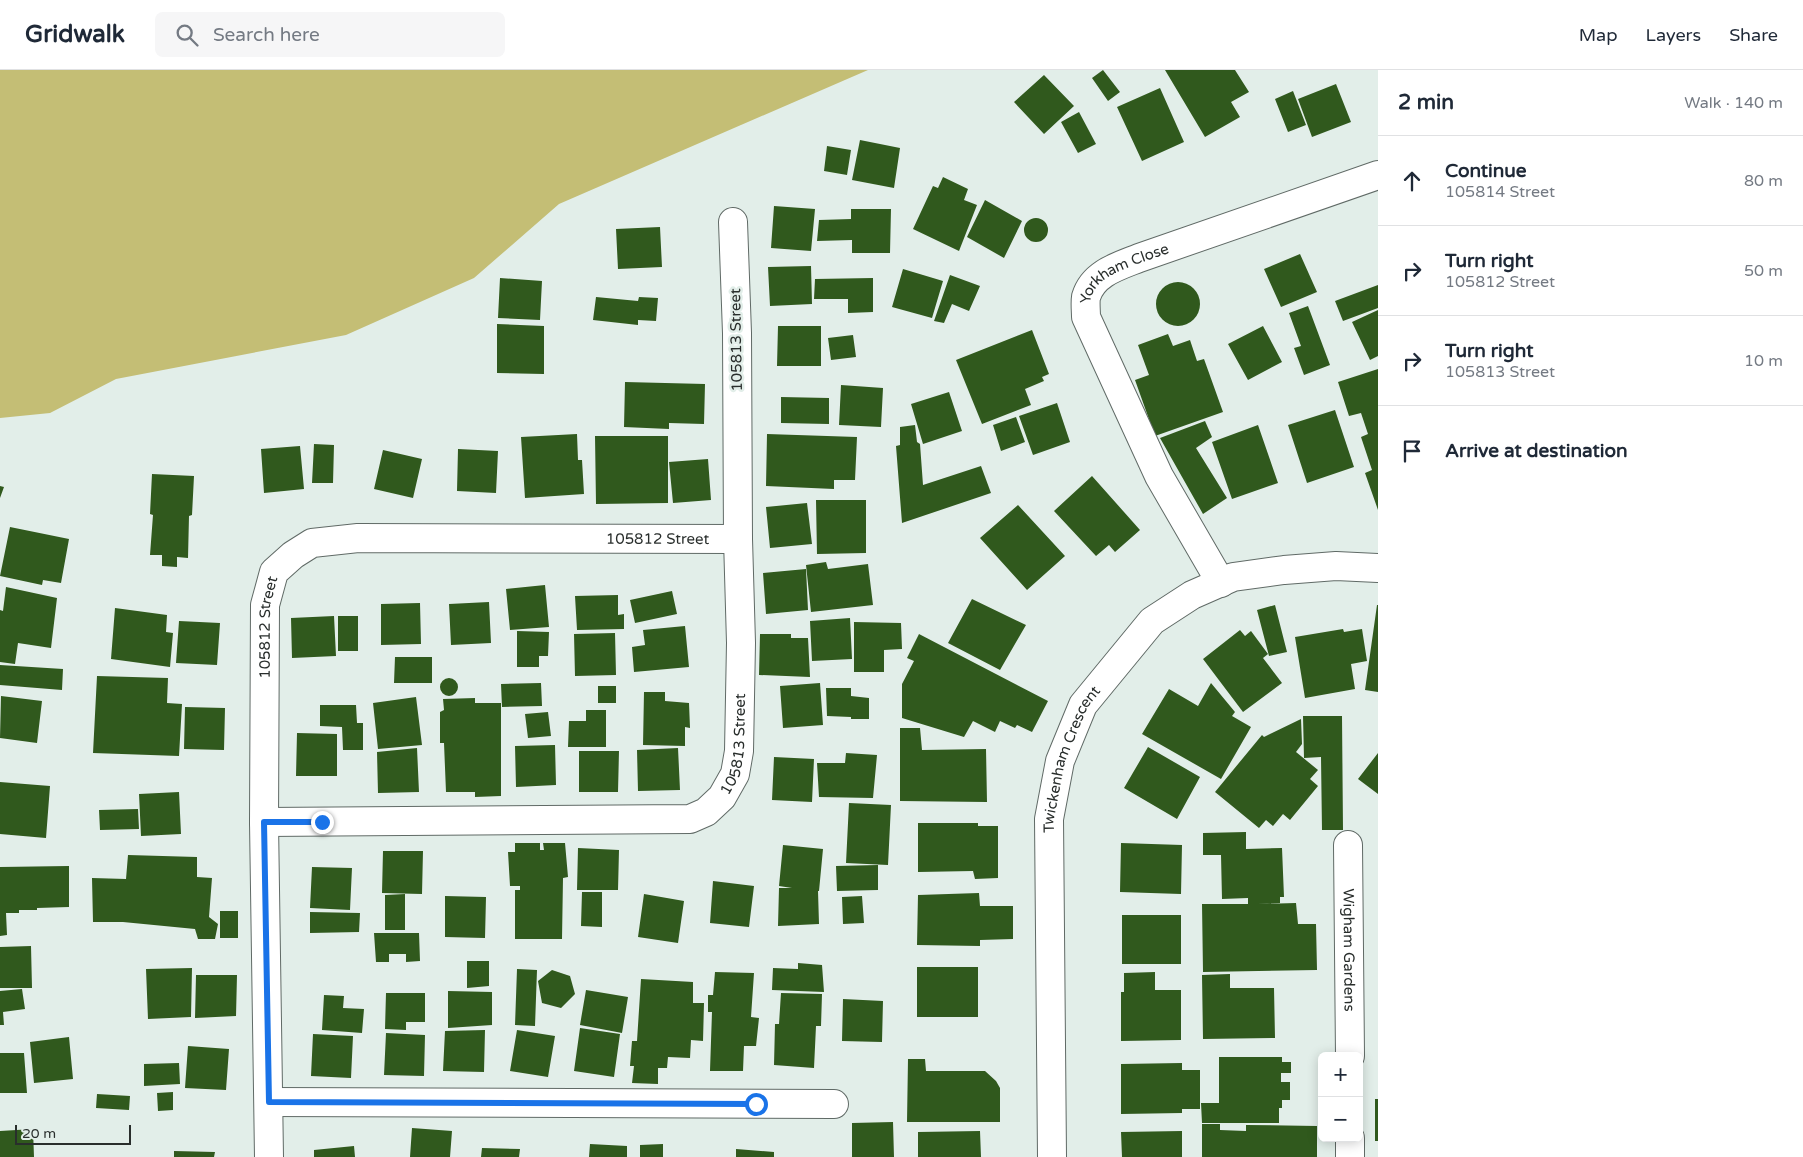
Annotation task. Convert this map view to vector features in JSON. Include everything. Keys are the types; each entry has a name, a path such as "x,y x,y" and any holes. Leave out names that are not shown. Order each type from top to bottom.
{"street":[{"name":"Yorkham Close","path":"1220,583 1159,476 1086,317 1086,298 1093,282 1111,269 1378,175"},
{"name":"105813 Street","path":"264,822 690,819 706,812 722,797 735,774 739,751 742,643 738,539 737,333 733,222"},
{"name":"105812 Street","path":"269,1157 264,822 265,605 274,572 293,555 312,543 358,538 738,539"},
{"name":"Twickenham Crescent","path":"1052,1157 1049,819 1060,761 1083,705 1152,621 1192,595 1233,577 1284,570 1336,566 1378,568"},
{"name":"Wigham Gardens","path":"1348,844 1350,1052"},
{"path":"269,1102 834,1104"},
{"path":"1350,1142 1350,1157"}],"shaded area":[{"path":"0,70 868,70 559,204 474,278 346,335 116,379 50,413 0,418"}],"building":[{"path":"1103,70 1120,92 1108,101 1092,78"},
{"path":"1165,70 1235,70 1249,92 1231,102 1240,117 1205,137"},
{"path":"1044,75 1074,106 1044,134 1014,102"},
{"path":"1336,84 1351,122 1312,137 1298,99"},
{"path":"1160,88 1184,142 1142,161 1117,107"},
{"path":"1293,91 1306,125 1288,132 1275,99"},
{"path":"1079,112 1096,144 1078,153 1061,122"},
{"path":"860,140 900,148 894,188 852,180"},
{"path":"827,146 851,150 847,175 824,171"},
{"path":"943,177 968,189 964,200 977,205 959,251 913,229 933,186 938,188"},
{"path":"985,200 1022,221 1004,258 967,237"},
{"path":"774,206 815,209 811,251 771,248"},
{"path":"851,209 891,209 890,253 852,253 852,240 817,241 819,220 851,219"},
{"path":"1036,218 1045,221 1048,230 1045,239 1036,242 1027,239 1024,230 1027,221"},
{"path":"660,227 662,267 618,269 616,229"},
{"path":"1300,254 1317,292 1281,307 1264,269"},
{"path":"811,266 812,304 770,306 768,267"},
{"path":"903,269 943,281 932,318 892,307"},
{"path":"950,275 980,286 969,311 952,304 944,323 934,321"},
{"path":"500,278 542,281 540,320 498,318"},
{"path":"873,278 873,312 848,313 848,299 814,299 815,279"},
{"path":"1182,282 1194,288 1199,295 1199,313 1194,320 1187,325 1174,326 1162,320 1157,313 1156,300 1162,288 1169,283"},
{"path":"1378,285 1378,308 1343,321 1335,301"},
{"path":"596,297 638,301 639,297 658,298 656,321 638,320 638,325 593,320"},
{"path":"1308,306 1330,365 1304,375 1294,348 1301,346 1289,313"},
{"path":"1378,310 1378,356 1370,360 1352,322"},
{"path":"497,324 544,326 544,374 497,373"},
{"path":"778,326 821,326 821,366 777,366"},
{"path":"1263,326 1282,362 1248,380 1228,344"},
{"path":"1032,330 1049,374 1042,377 1044,381 1025,389 1031,405 982,424 956,360"},
{"path":"1168,334 1173,346 1190,340 1197,361 1204,359 1223,412 1155,436 1135,380 1149,375 1138,345"},
{"path":"853,335 856,357 831,360 828,338"},
{"path":"1378,369 1378,510 1365,473 1372,470 1361,437 1368,434 1361,413 1349,416 1338,382"},
{"path":"625,382 705,384 704,424 669,423 669,429 624,427"},
{"path":"841,385 883,388 881,427 839,425"},
{"path":"949,392 962,431 923,444 911,404"},
{"path":"781,397 829,398 829,424 781,423"},
{"path":"1057,403 1070,442 1033,455 1019,416"},
{"path":"1335,410 1354,467 1307,483 1288,425"},
{"path":"1016,417 1025,442 1001,451 993,425"},
{"path":"1205,421 1212,437 1196,448 1227,498 1203,514 1160,438"},
{"path":"915,425 917,442 920,444 923,485 981,466 991,493 902,523 896,446 900,445 900,427"},
{"path":"1258,425 1278,483 1232,499 1212,442"},
{"path":"577,434 578,460 582,460 584,494 525,498 521,437"},
{"path":"767,434 857,437 855,480 834,480 834,489 766,486"},
{"path":"595,436 668,436 668,503 596,504"},
{"path":"314,444 334,445 333,483 312,483"},
{"path":"300,446 304,489 264,493 261,449"},
{"path":"458,449 498,451 496,493 457,491"},
{"path":"383,450 422,459 413,498 374,489"},
{"path":"708,459 711,500 673,503 669,462"},
{"path":"152,474 194,476 192,515 189,516 188,558 177,557 177,567 162,566 162,555 150,555 153,515 150,514"},
{"path":"1092,476 1140,530 1115,552 1109,545 1096,556 1054,511"},
{"path":"0,486 4,487 0,498"},
{"path":"816,500 866,500 866,553 817,554"},
{"path":"807,503 812,544 770,548 766,507"},
{"path":"1018,505 1065,556 1027,590 980,538"},
{"path":"10,527 69,539 61,583 43,580 42,585 0,576"},
{"path":"826,562 828,569 868,564 873,605 811,612 806,565"},
{"path":"806,569 808,610 766,614 763,573"},
{"path":"545,585 549,627 510,630 506,589"},
{"path":"6,587 57,598 51,648 18,643 15,664 0,662 0,610 3,611"},
{"path":"672,591 677,614 635,623 630,600"},
{"path":"618,595 618,615 624,614 624,629 577,630 575,596"},
{"path":"972,599 1026,625 1000,670 948,643"},
{"path":"489,602 491,643 451,645 449,604"},
{"path":"420,603 421,644 381,645 381,604"},
{"path":"1275,605 1287,652 1269,656 1257,610"},
{"path":"1378,605 1378,692 1365,690"},
{"path":"115,608 167,615 166,632 173,633 170,667 111,659"},
{"path":"334,616 336,656 292,658 291,618"},
{"path":"338,616 358,616 358,651 338,651"},
{"path":"850,618 852,659 812,661 810,621"},
{"path":"179,621 220,623 217,665 176,663"},
{"path":"854,622 901,623 902,649 884,650 884,672 854,672"},
{"path":"685,626 689,667 634,672 632,647 645,645 643,630"},
{"path":"1343,629 1344,632 1362,629 1367,661 1351,664 1355,689 1305,698 1295,637"},
{"path":"1240,630 1245,636 1251,631 1268,654 1263,658 1282,683 1243,712 1203,659"},
{"path":"517,631 549,632 548,656 539,656 539,667 517,667"},
{"path":"615,633 616,675 575,676 574,634"},
{"path":"760,634 791,634 791,638 808,638 810,677 759,675"},
{"path":"919,634 1048,701 1032,732 1017,725 1015,728 1000,721 995,732 973,721 964,737 902,718 902,684 914,661 907,658"},
{"path":"395,657 432,657 432,683 394,683"},
{"path":"0,665 63,669 62,690 0,685"},
{"path":"97,676 168,678 167,703 182,704 179,756 93,753"},
{"path":"449,678 455,681 458,687 455,693 449,696 443,693 440,687 443,681"},
{"path":"541,683 542,706 502,707 501,684"},
{"path":"820,683 823,725 783,728 780,686"},
{"path":"1211,683 1235,712 1232,716 1251,727 1221,779 1142,734 1169,689 1198,706"},
{"path":"598,686 616,686 616,703 598,703"},
{"path":"826,688 851,688 851,696 869,698 869,719 827,716"},
{"path":"644,692 665,692 665,701 689,703 690,728 685,727 685,746 643,745"},
{"path":"1,696 42,701 37,743 0,738"},
{"path":"416,697 422,745 378,749 373,703"},
{"path":"475,698 475,703 501,703 501,796 475,797 475,792 446,792 444,743 440,743 440,712 444,710 443,699"},
{"path":"320,705 356,705 357,723 363,723 363,750 343,750 342,727 320,726"},
{"path":"185,707 225,708 224,750 184,749"},
{"path":"586,710 606,710 606,747 568,747 569,721 586,721"},
{"path":"548,712 551,736 528,738 525,714"},
{"path":"1303,716 1342,716 1343,830 1322,830 1321,757 1304,758"},
{"path":"1301,719 1302,744 1296,752 1318,770 1310,779 1318,786 1290,820 1283,814 1273,826 1266,820 1259,828 1215,792 1262,735 1264,737"},
{"path":"900,728 920,728 922,750 986,749 987,802 900,801"},
{"path":"297,733 337,734 337,776 296,776"},
{"path":"555,745 556,785 516,787 515,746"},
{"path":"1148,747 1200,777 1177,819 1124,788"},
{"path":"417,748 419,792 378,793 377,752"},
{"path":"678,748 680,790 638,791 637,750"},
{"path":"579,751 619,751 618,792 579,792"},
{"path":"846,753 877,755 873,798 819,797 817,763 845,763"},
{"path":"1378,753 1378,794 1358,779"},
{"path":"774,757 814,759 812,802 772,800"},
{"path":"0,782 50,786 46,838 0,834"},
{"path":"179,792 181,834 141,836 139,794"},
{"path":"849,803 891,805 888,865 846,863"},
{"path":"138,809 139,829 100,830 99,810"},
{"path":"918,823 978,823 978,826 998,826 998,878 975,879 973,871 918,872"},
{"path":"1246,832 1246,849 1282,848 1284,897 1280,897 1280,903 1257,904 1296,903 1298,924 1316,924 1317,970 1203,972 1202,904 1248,904 1248,898 1222,899 1221,855 1203,855 1203,833"},
{"path":"515,843 540,843 540,850 544,850 543,843 565,843 568,877 563,878 562,939 515,939 515,890 520,890 520,886 510,886 508,852 515,852"},
{"path":"1121,843 1182,845 1181,894 1120,892"},
{"path":"783,845 823,849 818,891 819,924 778,926 779,888 792,888 779,886"},
{"path":"578,848 619,850 618,890 577,890"},
{"path":"383,851 423,851 422,894 382,893"},
{"path":"128,855 197,857 197,877 212,878 209,917 218,924 215,939 198,939 195,929 123,922 93,922 92,878 126,879"},
{"path":"878,865 878,890 837,891 836,866"},
{"path":"69,866 69,907 37,908 37,910 19,910 19,913 6,913 7,935 0,936 0,867"},
{"path":"312,867 352,868 350,910 310,908"},
{"path":"713,881 754,886 749,927 710,923"},
{"path":"582,892 602,892 602,927 581,926"},
{"path":"979,893 980,906 1013,906 1013,939 980,940 980,946 917,945 918,895"},
{"path":"405,894 405,930 385,930 385,895"},
{"path":"644,894 684,901 678,943 638,937"},
{"path":"445,896 486,897 485,938 445,937"},
{"path":"862,896 864,923 843,924 842,897"},
{"path":"220,911 238,911 238,938 220,938"},
{"path":"310,912 360,913 359,932 310,933"},
{"path":"1122,915 1181,915 1181,964 1122,964"},
{"path":"374,933 419,933 420,961 406,962 406,954 389,954 389,962 376,962"},
{"path":"31,946 32,988 0,988 0,947"},
{"path":"467,961 489,961 489,986 467,988"},
{"path":"798,963 822,965 824,992 772,990 773,968 798,969"},
{"path":"917,967 978,967 978,1017 917,1017"},
{"path":"192,968 191,1017 148,1019 146,969"},
{"path":"517,969 537,970 535,1026 515,1025"},
{"path":"552,970 570,976 575,994 561,1008 542,1003 538,981"},
{"path":"715,972 754,973 751,1017 759,1018 756,1046 744,1046 743,1071 710,1071 712,1012 708,1012 708,995 713,995"},
{"path":"1155,972 1155,990 1181,990 1181,1040 1121,1041 1121,992 1124,992 1124,973"},
{"path":"1230,974 1230,988 1274,988 1275,1038 1203,1039 1202,975"},
{"path":"196,975 237,975 236,1016 195,1018"},
{"path":"641,979 693,982 693,1003 704,1003 703,1041 691,1040 690,1058 668,1057 667,1068 658,1068 658,1084 632,1083 634,1066 630,1066 632,1041 637,1041"},
{"path":"22,989 25,1009 3,1012 4,1025 0,1025 0,991"},
{"path":"586,990 628,997 622,1033 580,1025"},
{"path":"448,991 492,992 492,1025 448,1028"},
{"path":"386,993 425,993 425,1022 406,1022 406,1030 385,1029"},
{"path":"781,993 822,994 821,1026 816,1026 814,1068 774,1065 775,1024 779,1024"},
{"path":"324,995 344,996 343,1008 364,1009 362,1033 322,1030"},
{"path":"843,999 883,1001 882,1042 842,1041"},
{"path":"580,1028 620,1034 614,1077 574,1071"},
{"path":"485,1030 484,1072 443,1071 445,1031"},
{"path":"517,1030 555,1036 548,1077 510,1071"},
{"path":"386,1033 425,1035 424,1076 384,1075"},
{"path":"313,1034 353,1036 351,1078 311,1076"},
{"path":"69,1037 73,1079 34,1083 30,1042"},
{"path":"188,1046 229,1049 226,1090 185,1088"},
{"path":"0,1053 24,1053 27,1093 0,1093"},
{"path":"1219,1057 1282,1057 1282,1062 1291,1062 1291,1073 1281,1073 1281,1082 1290,1082 1290,1100 1282,1100 1282,1108 1279,1108 1279,1123 1202,1123 1201,1103 1219,1103"},
{"path":"908,1059 925,1059 926,1071 985,1071 996,1081 1000,1088 1000,1122 907,1122"},
{"path":"179,1063 180,1084 144,1086 144,1064"},
{"path":"1182,1063 1182,1070 1200,1070 1200,1109 1182,1109 1182,1113 1121,1114 1121,1064"},
{"path":"173,1092 173,1110 158,1111 157,1093"},
{"path":"97,1094 130,1096 129,1110 96,1108"},
{"path":"1375,1099 1378,1099 1378,1141 1375,1141"},
{"path":"893,1122 894,1157 852,1157 852,1123"},
{"path":"1202,1124 1220,1124 1220,1130 1246,1131 1246,1125 1317,1126 1317,1157 1202,1157"},
{"path":"412,1128 452,1131 450,1157 410,1157"},
{"path":"33,1129 34,1157 0,1157 0,1131"},
{"path":"980,1131 981,1157 918,1157 918,1132"},
{"path":"1182,1131 1182,1157 1122,1157 1121,1132"},
{"path":"590,1144 627,1146 627,1157 589,1157"},
{"path":"663,1144 663,1157 640,1157 640,1145"},
{"path":"354,1146 355,1157 314,1157 314,1150"},
{"path":"482,1148 520,1149 519,1157 481,1157"},
{"path":"736,1149 774,1152 774,1157 736,1157"},
{"path":"174,1151 215,1152 214,1157 174,1157"}],"route":[{"path":"322,822 264,822 269,1102 756,1104"}]}
